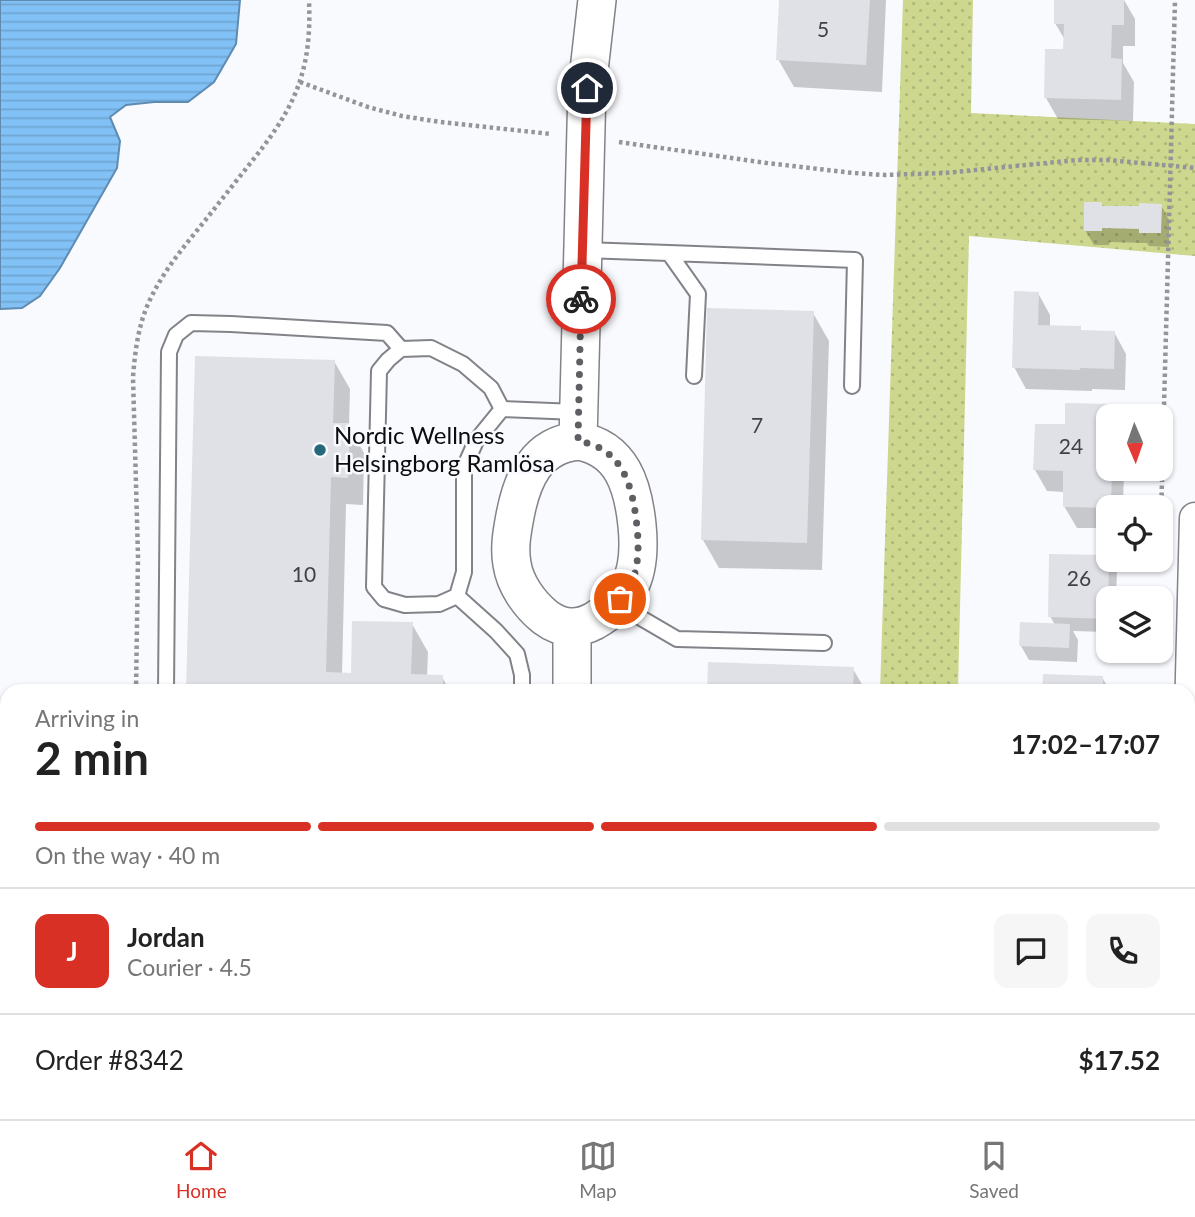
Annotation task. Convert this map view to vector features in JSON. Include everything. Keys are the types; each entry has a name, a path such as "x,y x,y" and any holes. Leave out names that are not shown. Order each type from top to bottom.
{"street":[{"path":"578,426 587,442 616,461 624,472 633,496 638,558 629,586 616,603 587,625 572,628 556,624 535,607 517,582 511,554 520,493 530,469 547,452 570,442 578,426 587,88 597,0"},
{"path":"1191,684 1195,518"},
{"path":"572,628 572,684"}],"lane":[{"path":"582,250 855,260 852,386"},
{"path":"669,253 698,294 694,376"},
{"path":"166,684 169,352 176,335 191,323 387,333 401,349"},
{"path":"502,409 476,441 464,468 464,572 457,596 439,604 404,605 384,599 374,587 379,371 388,360 401,349 431,348 463,364 491,388 502,409 578,426"},
{"path":"457,596 517,654 522,684"},
{"path":"616,603 677,639 824,643"}],"path":[{"path":"1162,495 1175,0"},
{"path":"300,82 368,107 402,116 864,174 945,173 1077,160 1195,168"}],"green space":[{"path":"903,0 973,0 971,113 1195,124 1195,256 969,236 958,684 880,684"}],"water":[{"path":"0,0 240,0 236,44 214,82 188,102 126,105 110,117 120,141 117,168 60,268 40,296 22,308 0,309"}],"building":[{"path":"779,0 870,0 866,65 776,60"},
{"path":"1054,0 1124,0 1124,25 1112,25 1111,58 1122,59 1121,100 1044,98 1045,49 1063,49 1064,24 1054,24"},
{"path":"1084,202 1102,202 1102,206 1162,204 1161,233 1139,233 1139,229 1102,228 1102,231 1084,231"},
{"path":"1014,291 1039,292 1038,325 1081,326 1081,330 1115,331 1114,369 1012,368"},
{"path":"707,308 814,311 807,543 701,540"},
{"path":"195,356 335,360 333,423 349,423 349,452 348,478 331,477 326,672 351,673 352,621 413,622 411,674 443,675 443,684 186,684"},
{"path":"1065,403 1114,404 1096,404 1096,481 1112,481 1111,495 1096,495 1096,508 1063,507 1063,471 1033,470 1035,424 1065,424"},
{"path":"1049,554 1096,555 1096,572 1109,572 1109,586 1096,586 1096,619 1048,617"},
{"path":"1020,622 1070,624 1069,648 1019,646"},
{"path":"708,662 854,667 853,684 707,684"},
{"path":"1043,674 1103,676 1103,684 1042,684"}],"way so far":[{"path":"581,299 578,441 599,448 616,461 630,485 636,519 638,558 629,586 620,599"}],"place":[{"name":"Nordic Wellness Helsingborg Ramlösa","path":"320,450"}],"route":[{"path":"581,299 587,88"}]}
